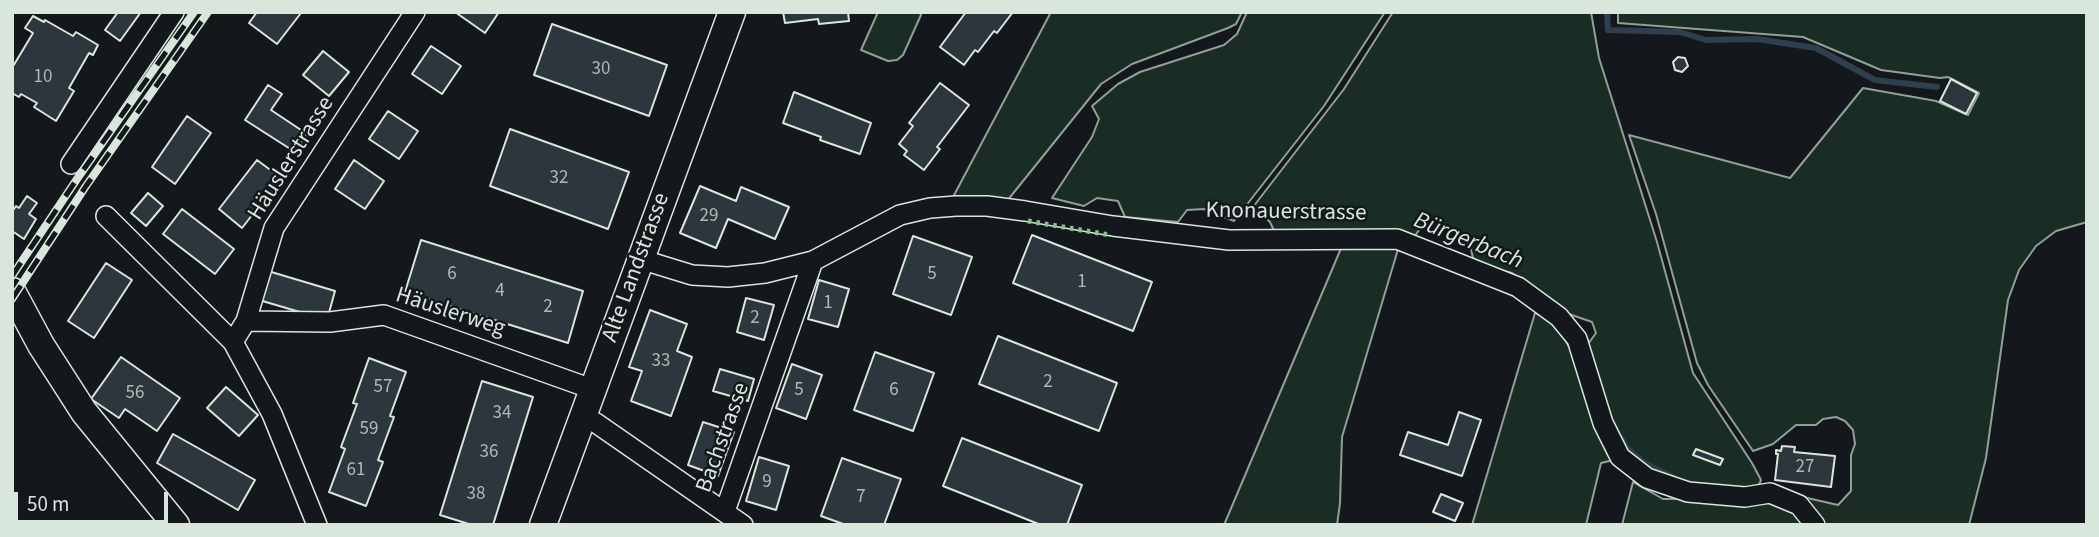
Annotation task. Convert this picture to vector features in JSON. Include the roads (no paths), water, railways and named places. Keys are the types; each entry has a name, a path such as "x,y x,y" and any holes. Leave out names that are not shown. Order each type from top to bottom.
{"main road":[{"name":"Alte Landstrasse","path":"542,525 732,12"},
{"path":"12,291 41,345 84,412 176,525"}],"street":[{"path":"71,164 174,12"},
{"name":"Häuslerstrasse","path":"233,342 246,321 274,228 415,12"},
{"name":"Knonauerstrasse","path":"640,259 692,275 729,277 765,273 813,261 900,215 930,208 956,206 987,206 1114,226 1229,240 1397,239 1518,287 1559,317 1577,339 1603,423 1620,457 1647,478 1688,492 1745,497 1770,493 1799,505 1815,525"},
{"path":"106,216 233,342 272,414 317,525"},
{"name":"Bachstrasse","path":"582,416 724,511 813,261"},
{"name":"Häuslerweg","path":"246,321 330,322 384,315 592,389"},
{"path":"724,511 743,525"}],"waterway":[{"path":"1607,12 1608,30 1680,32 1706,40 1757,39 1816,48 1875,80 1937,87"},
{"name":"Bürgerbach","path":"1621,438 1626,447 1644,463 1672,477"}],"railway":[{"path":"12,276 194,12"},
{"path":"12,299 86,186 208,12"}]}
